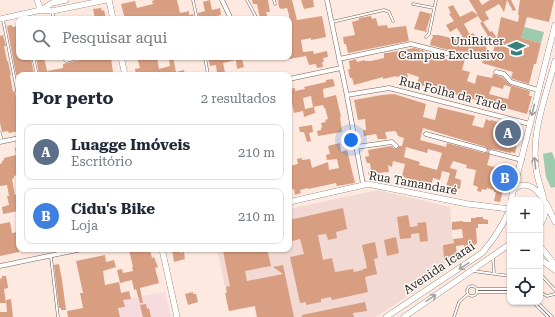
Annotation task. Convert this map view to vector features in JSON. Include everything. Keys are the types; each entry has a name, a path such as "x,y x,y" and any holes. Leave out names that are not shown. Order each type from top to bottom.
{"main road":[{"path":"38,0 41,10"},
{"path":"25,16 41,10 52,3 66,0"},
{"path":"41,10 52,11 106,0"},
{"path":"110,0 113,16"},
{"path":"1,19 16,17"},
{"path":"512,197 513,189 522,160 555,25"},
{"path":"122,60 124,72"},
{"path":"543,219 545,215 544,201 536,172 534,146 555,61"},
{"name":"Rua Tamandaré","path":"292,201 368,184 468,204 507,209"},
{"path":"513,189 522,185 533,186 544,201 555,222"},
{"name":"Avenida Icaraí","path":"386,317 482,253 502,227 507,216"},
{"name":"Avenida Icaraí","path":"404,317 507,247"},
{"path":"543,250 555,265"},
{"path":"163,252 177,317"},
{"path":"543,262 555,270"}],"street":[{"path":"222,0 229,16"},
{"path":"326,0 340,59 363,184"},
{"path":"340,59 411,44 462,57"},
{"path":"292,78 341,68"},
{"path":"496,72 504,74 511,82 538,90"},
{"name":"Rua Folha da Tarde","path":"347,95 389,88 530,124"},
{"path":"426,134 485,150"},
{"path":"1,142 16,139"},
{"path":"356,147 392,142 396,146"},
{"path":"490,152 522,160"},
{"path":"0,266 66,252"}],"lane":[{"path":"193,0 196,16"},
{"path":"248,0 256,16"},
{"path":"274,0 275,4"},
{"path":"426,37 429,34 436,0"},
{"path":"413,4 434,8"},
{"path":"331,22 384,10 389,12 392,21"},
{"path":"52,11 53,16"},
{"path":"1,19 16,87"},
{"path":"34,60 36,72"},
{"path":"205,60 207,72"},
{"path":"0,134 1,142"},
{"path":"50,255 58,317"},
{"path":"492,257 494,273"},
{"path":"472,271 507,275"},
{"path":"543,277 555,290"},
{"path":"454,317 459,302 468,294 467,290 470,287 474,286 477,290 507,290"},
{"path":"468,294 470,296 474,296 477,290"},
{"path":"543,294 547,296 555,294"},
{"path":"536,305 548,317"},
{"path":"540,305 552,317"}],"shaded area":[{"path":"378,190 450,207 453,243 443,244 445,271 376,317 256,317 254,306 230,311 218,252 292,252 292,208"},
{"path":"165,292 171,317 120,317 117,301"}],"green space":[{"path":"524,27 544,32 541,43 521,38"},
{"path":"552,152 555,160 555,187 551,188 546,177 543,154"}],"building":[{"path":"177,0 180,13 189,11 189,15 193,14 193,16 124,16 121,4 135,1 137,8 153,4 152,1"},
{"path":"210,0 212,10 220,8 221,15 198,16 198,13 205,11 203,2"},
{"path":"252,0 268,0 270,12 266,12 267,16 259,16 257,4 253,4"},
{"path":"278,0 292,0 297,20 322,16 326,37 301,40 303,52 313,51 314,54 327,51 328,57 323,58 323,67 317,68 316,64 309,65 306,56 292,58 292,16 289,16 287,8 281,9 279,7"},
{"path":"301,0 313,0 314,7 304,9"},
{"path":"469,0 479,0 482,5 490,0 507,0 504,12 499,4 485,12 489,19 483,22 490,32 492,31 497,38 501,17 518,22 520,0 554,0 549,22 527,17 521,38 541,43 529,84 513,79 511,77 513,72 482,63 483,60 430,45 433,37 432,35 465,41 457,28 450,32 446,25 454,21 449,14 451,13 448,7 453,5 460,17 472,11 478,15","holes":["478,16 482,22 480,23 488,36 481,39 478,39 473,33 470,35 464,24","496,39 492,58 485,45"]},
{"path":"507,0 511,0 516,10 513,11"},
{"path":"101,8 102,11 104,10 105,16 94,16 93,9"},
{"path":"420,11 431,14 427,32 414,29"},
{"path":"371,16 372,19 376,18 378,26 387,25 388,28 406,26 409,41 348,53 343,37 355,35 352,22 359,20 359,18"},
{"path":"12,25 12,27 16,26 16,60 32,60 34,72 16,72 16,75 7,26"},
{"path":"3,35 6,46 4,46 11,75 13,92 15,91 16,97 16,132 9,133 8,131 2,132 0,123 0,36"},
{"path":"414,48 442,56 441,58 453,61 454,58 462,60 465,59 462,70 470,72 467,81 475,84 477,75 492,78 493,74 502,77 510,85 530,91 529,96 532,96 527,114 417,84 419,77 407,73 408,77 404,78 403,76 396,76 383,79 383,77 354,85 348,70 350,69 349,61 356,59 357,62 365,60 371,61 384,58 384,53","holes":["504,85 511,87 508,99 489,94 492,86 503,89"]},
{"path":"36,60 45,60 47,71 63,68 63,64 80,60 111,60 113,72 38,72"},
{"path":"138,60 158,60 159,69 170,66 169,60 174,60 176,72 136,72 135,69 140,68"},
{"path":"209,60 236,60 223,63 225,72 217,72 216,65 210,66"},
{"path":"236,60 242,60 244,67 237,69"},
{"path":"333,79 335,86 323,89 324,98 336,95 341,117 342,132 318,136 317,131 321,130 321,123 326,122 325,120 328,119 325,108 323,105 313,107 311,96 303,98 305,109 314,107 315,113 304,117 303,111 294,113 292,103 292,88 295,88 295,91 305,89 304,87 326,82 326,80"},
{"path":"394,94 426,104 423,117 435,120 438,107 475,116 472,125 483,128 486,119 520,128 518,137 504,133 502,140 517,144 515,153 511,153 492,149 488,150 486,147 423,128 420,140 446,147 447,143 484,153 488,152 490,155 487,165 508,171 500,202 494,201 496,192 494,192 494,190 487,188 486,190 482,189 481,192 477,191 478,187 473,185 476,170 466,168 467,165 453,161 450,168 457,170 455,178 461,180 460,189 446,187 450,173 442,171 440,180 433,178 431,185 414,180 413,182 405,180 406,178 402,176 405,164 393,161 392,167 388,165 389,172 377,173 377,178 370,179 368,172 371,171 370,163 367,163 365,157 369,156 368,150 391,146 397,149 399,146 402,146 404,138 398,136 395,131 385,132 387,139 378,139 376,134 364,136 363,130 366,130 365,119 358,120 354,100","holes":["406,147 427,153 428,149 442,153 437,170 419,165 420,162 404,157"]},
{"path":"312,125 313,132 309,133 311,141 307,142 304,132 300,132 299,127"},
{"path":"340,143 341,152 347,150 355,183 337,186 336,183 308,188 300,190 301,193 295,195 294,189 292,189 292,165 298,164 297,159 310,159 312,168 328,162 329,170 339,168 337,159 327,160 326,155 330,154 328,146"},
{"path":"16,155 16,176 12,179 16,195 16,211 3,214 2,207 9,205 7,185 0,186 0,164 4,158"},
{"path":"343,208 347,229 336,232 337,238 328,240 326,234 318,235 323,260 332,258 335,272 353,269 354,272 363,270 367,268 362,245 375,242 378,258 374,259 377,274 365,277 368,292 332,300 331,297 321,299 321,302 306,305 306,302 300,303 290,257 304,254 300,239 292,241 292,219"},
{"path":"408,215 410,227 418,226 417,223 426,222 428,241 420,242 419,233 411,234 411,238 400,239 397,217"},
{"path":"483,217 483,219 488,220 488,224 478,224 478,228 476,228 477,243 465,253 464,245 456,246 457,259 444,261 443,245 454,243 453,239 463,238 462,229 452,230 452,222 471,222 471,218"},
{"path":"10,222 12,233 16,232 16,252 19,252 0,256 0,224"},
{"path":"396,237 399,253 387,256 384,240"},
{"path":"129,252 150,252 152,258 154,257 158,267 155,268 159,283 140,288 143,303 140,303 136,289 134,290 132,280 120,283 117,270 122,269 123,273 133,271"},
{"path":"172,252 184,252 185,259 174,262"},
{"path":"223,252 268,252 271,266 245,271 247,281 283,274 273,267 283,265 294,317 257,317 255,306 229,311 225,293 227,293 226,287 230,286"},
{"path":"105,255 106,262 114,260 116,267 103,271 105,285 119,282 121,293 129,291 131,299 123,300 125,307 118,308 120,317 68,317 67,311 83,308 80,293 83,293 76,261"},
{"path":"59,264 66,310 61,310 61,308 59,308 54,265"},
{"path":"2,276 6,276 8,287 4,289 6,303 0,303 0,279"},
{"path":"193,292 193,294 196,294 198,302 188,305 185,294"},
{"path":"11,299 13,317 0,317 0,312 7,312 6,300"},
{"path":"365,302 367,311 353,313 354,317 302,317 302,315"},
{"path":"146,304 147,309 149,308 151,317 143,317 140,305"}],"place":[{"name":"UniRitter Campus Exclusivo","path":"517,48"},
{"name":"Luagge Imóveis","path":"508,133"},
{"name":"Cidu's Bike","path":"505,178"}]}
